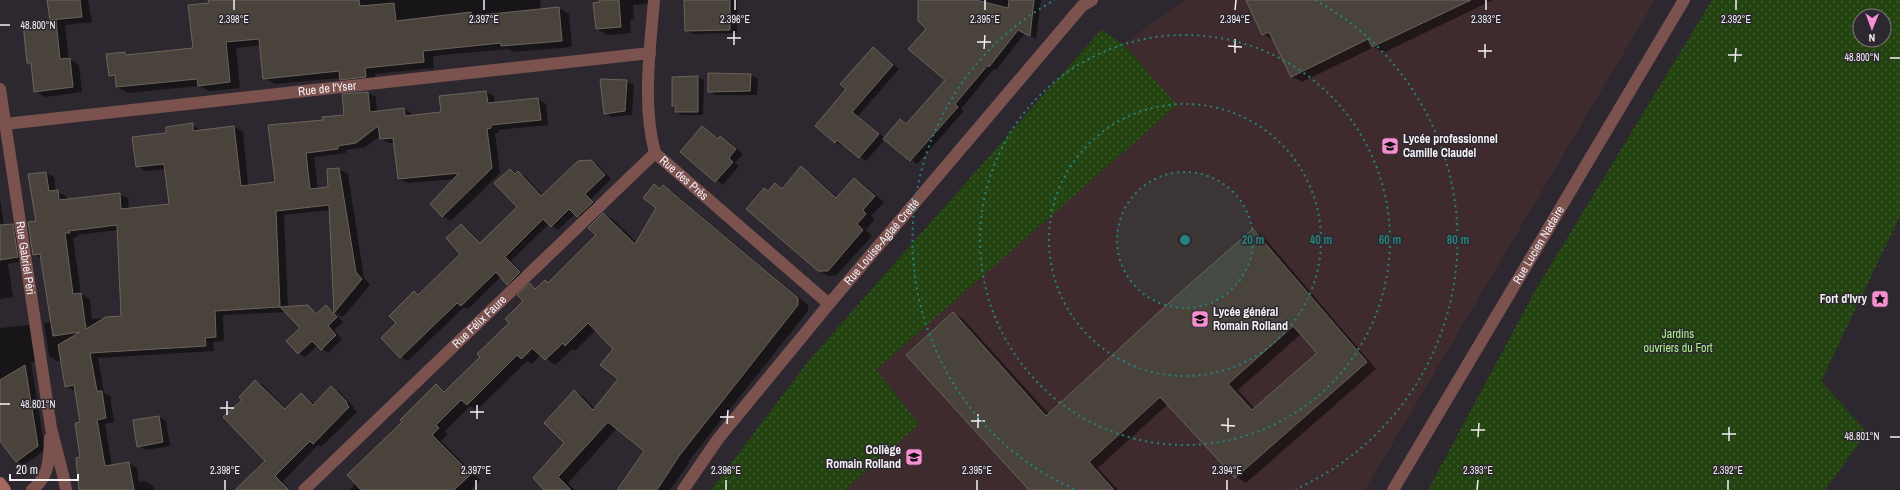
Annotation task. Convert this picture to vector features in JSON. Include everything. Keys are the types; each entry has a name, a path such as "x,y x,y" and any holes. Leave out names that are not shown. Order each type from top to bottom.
{"main road":[{"path":"0,483 5,490"}],"street":[{"name":"Rue des Prés","path":"654,0 648,107 649,130 655,153 829,304"},
{"name":"Rue Lucien Nadaire","path":"1393,490 1684,0"},
{"name":"Rue Louise-Aglaé Cretté","path":"683,490 718,439 829,304 1084,2"},
{"name":"Rue de l'Yser","path":"5,124 650,53"},
{"name":"Rue Gabriel Péri","path":"0,89 51,428 66,490"},
{"name":"Rue Félix Faure","path":"304,490 655,153"},
{"name":"Rue Gabriel Péri","path":"32,490 41,482 48,471 51,428"}],"shaded area":[{"name":"Lycée général Romain Rolland","path":"1185,0 1655,0 1365,490 845,490 919,424 876,370 1176,105 1123,44"}],"green space":[{"name":"Jardins ouvriers du Fort","path":"1712,0 1900,0 1900,216 1821,381 1867,432 1825,490 1428,490 1535,291"},
{"path":"1101,30 1123,44 1177,105 876,370 919,424 845,490 711,490 810,359"}],"building":[{"path":"47,0 80,0 82,17 50,20"},
{"path":"208,0 359,0 360,6 394,3 396,21 471,12 472,16 559,7 562,41 501,46 501,43 423,51 424,62 365,68 366,77 340,80 339,71 263,79 259,39 226,42 230,82 198,86 197,79 116,87 115,75 109,76 106,54 125,52 125,55 193,48 188,5 209,3"},
{"path":"599,0 619,0 621,27 596,29 593,3 600,2"},
{"path":"684,0 730,0 730,30 685,31"},
{"path":"918,0 976,0 1008,8 1009,0 1034,0 1030,36 1018,30 989,67 988,65 955,104 958,107 910,161 883,139 900,119 906,124 945,80 908,49 926,29 918,21"},
{"path":"1246,0 1471,0 1372,47 1368,39 1291,77 1269,32 1262,35"},
{"path":"56,20 60,59 70,58 73,87 34,92 31,63 27,63 23,23"},
{"path":"873,47 893,65 852,112 879,134 859,158 837,140 835,143 815,126 846,89 840,84"},
{"path":"708,73 751,74 750,91 708,92"},
{"path":"698,76 698,112 675,112 676,106 672,106 672,77"},
{"path":"600,79 627,80 625,111 604,114"},
{"path":"486,91 488,103 538,98 541,120 491,125 491,128 487,129 492,168 442,217 430,204 459,173 398,179 393,138 380,139 378,126 356,143 338,146 338,149 306,153 310,189 328,187 327,169 339,168 356,272 362,279 334,313 329,205 276,211 280,307 215,311 216,337 205,338 206,346 90,353 97,391 102,391 106,418 97,420 105,466 129,462 134,490 79,490 76,458 80,457 75,423 80,422 74,385 65,387 58,345 80,332 53,336 40,254 33,255 28,222 36,221 28,174 46,172 49,191 58,190 59,200 120,193 121,209 169,204 164,164 136,167 132,137 166,133 166,127 193,123 193,131 234,126 241,186 275,182 268,125 323,120 322,117 344,115 342,94 368,92 370,112 404,108 405,116 441,112 439,96","holes":["117,225 121,316 106,317 86,329 81,293 73,294 65,233 70,233 69,231"]},
{"path":"702,126 718,139 720,136 736,149 729,158 733,162 715,182 680,152"},
{"path":"591,160 605,175 585,194 593,202 577,217 569,209 551,227 543,219 505,257 520,272 507,285 496,272 461,306 457,303 400,358 381,338 396,323 389,316 414,291 418,295 460,254 446,238 461,224 480,243 517,207 494,183 510,169 515,174 518,171 541,196 578,161"},
{"path":"801,166 836,198 854,178 875,196 863,210 866,214 857,224 863,230 828,271 818,271 746,209 764,188 768,191 775,183 782,189"},
{"path":"654,184 660,189 663,185 798,298 798,305 679,456 657,490 617,490 644,451 608,422 558,477 571,490 544,490 533,478 564,443 544,423 574,390 593,410 618,379 600,365 613,349 588,323 565,346 563,343 545,360 532,348 521,359 517,355 467,405 461,400 436,425 439,428 432,435 471,474 454,490 361,490 347,475 402,422 400,420 436,384 444,392 480,357 477,354 509,323 505,319 523,301 517,295 530,283 535,289 545,280 548,283 596,235 588,228 603,213 635,244 656,208 643,198"},
{"path":"13,224 18,257 0,260 0,225"},
{"path":"1253,229 1367,362 1235,478 1160,397 1089,462 1114,490 1029,490 906,355 953,312 1046,416 1183,290","holes":["1293,326 1317,353 1252,410 1228,384"]},
{"path":"308,305 316,314 326,305 337,317 328,326 336,335 321,350 312,341 298,354 286,341 300,328 280,307"},
{"path":"25,365 38,446 16,462 0,441 0,380"},
{"path":"255,380 285,409 301,393 313,405 331,386 347,402 346,403 349,407 313,444 310,441 275,476 289,490 235,490 265,461 223,417 242,400 239,397"},
{"path":"159,416 163,442 137,447 133,420"}],"place":[{"name":"Lycée professionnel Camille Claudel","path":"1390,146"},
{"name":"Fort d'Ivry","path":"1880,299"},
{"name":"Lycée général Romain Rolland","path":"1200,319"},
{"name":"Collège Romain Rolland","path":"914,457"}]}
